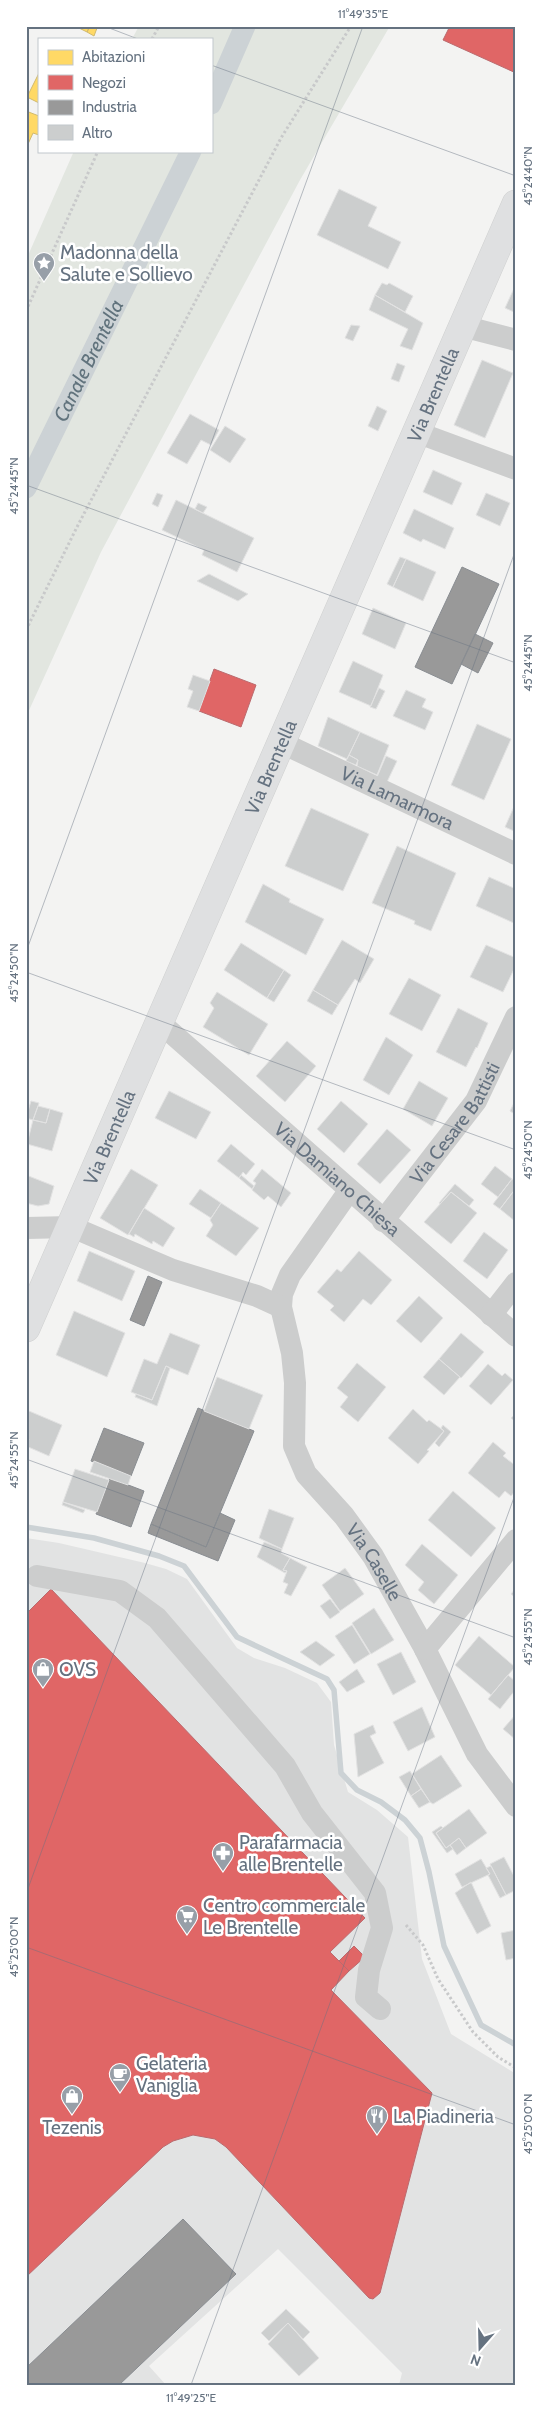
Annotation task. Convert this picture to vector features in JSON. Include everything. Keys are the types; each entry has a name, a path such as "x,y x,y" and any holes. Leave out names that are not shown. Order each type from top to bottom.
{"main road":[{"name":"Via Brentella","path":"26,1328 72,1228 158,1021 516,204"}],"street":[{"path":"462,326 516,340"},
{"path":"416,432 516,469"},
{"name":"Via Lamarmora","path":"280,742 516,854"},
{"name":"Via Cesare Battisti","path":"383,1221 476,1101 516,1017"},
{"name":"Via Damiano Chiesa","path":"158,1021 383,1221 516,1336"},
{"name":"Via Caselle","path":"349,1191 290,1276 282,1294 281,1307 292,1353 295,1383 294,1446 306,1474 344,1516 373,1556 426,1649 477,1754 516,1806"},
{"path":"26,1228 72,1228 173,1270 258,1296 281,1307"},
{"path":"491,1315 516,1283"},
{"path":"426,1649 516,1540"},
{"path":"36,1576 120,1591 157,1618 285,1766 312,1813 375,1893 382,1928 369,1970 366,1997 380,2009"}],"path":[{"path":"153,38 159,26"},
{"path":"26,630 81,518 276,146 351,26"},
{"path":"26,310 98,152"},
{"path":"406,1926 423,1945 438,1979 473,2032 498,2056 516,2068"}],"shaded area":[{"path":"139,26 390,26 300,180 101,552 26,717 26,260 74,152 212,152 212,38 133,38"},
{"path":"26,1538 59,1543 145,1563 166,1569 187,1579 237,1648 254,1658 285,1668 317,1683 331,1702 334,1745 348,1792 377,1810 408,1837 422,1959 451,2034 516,2074 516,2385 399,2385 402,2373 278,2249 149,2366 166,2385 26,2385"}],"building: Abitazioni":[{"path":"75,26 90,26 87,32"},
{"path":"90,26 97,28 94,36 87,32"},
{"path":"38,75 38,102 27,97"},
{"path":"26,111 38,116 38,135 33,133 28,144 26,143"}],"building: Negozi":[{"path":"450,26 516,26 516,73 443,40"},
{"path":"214,669 256,685 241,727 199,711"},
{"name":"Centro commerciale Le Brentelle","path":"51,1589 365,1918 330,1952 349,1971 331,1990 432,2093 380,2293 373,2299 369,2298 226,2147 215,2139 193,2135 173,2141 163,2147 26,2277 26,1614"},
{"path":"354,1946 365,1957 349,1971 339,1961"}],"building: Industria":[{"path":"462,567 499,584 452,684 415,667"},
{"path":"475,634 493,643 478,673 461,664"},
{"path":"148,1276 162,1282 144,1326 130,1320"},
{"path":"198,1408 254,1431 206,1547 151,1524"},
{"path":"104,1428 144,1443 131,1476 91,1461"},
{"path":"110,1478 144,1491 131,1527 96,1514"},
{"path":"220,1513 235,1520 218,1561 148,1533 151,1524 206,1547"},
{"path":"183,2219 236,2274 119,2385 26,2385 26,2368"}],"building: Altro":[{"path":"339,189 377,207 368,226 401,242 388,269 317,235"},
{"path":"382,283 387,285 389,283 413,296 405,312 375,295"},
{"path":"516,284 516,313 505,308"},
{"path":"375,295 423,323 412,350 400,346 408,329 369,310"},
{"path":"351,325 360,326 353,341 345,338"},
{"path":"482,360 513,373 485,438 454,425"},
{"path":"397,363 405,366 399,382 391,379"},
{"path":"377,406 387,411 378,431 368,426"},
{"path":"190,414 219,430 211,445 201,440 187,464 167,453"},
{"path":"225,426 246,439 230,463 210,450"},
{"path":"433,470 462,483 452,505 423,492"},
{"path":"157,493 163,495 158,507 152,504"},
{"path":"486,493 510,503 500,526 476,515"},
{"path":"176,500 254,538 237,572 202,555 204,550 162,530"},
{"path":"198,503 207,507 203,513 195,509"},
{"path":"414,509 454,528 445,549 423,539 421,542 403,533"},
{"path":"400,557 406,559 393,587 387,584"},
{"path":"406,559 436,572 423,601 393,587"},
{"path":"209,574 248,594 238,601 197,581"},
{"path":"373,608 406,623 395,649 362,634"},
{"path":"353,661 383,675 371,706 339,692"},
{"path":"193,675 210,681 199,711 187,707 193,691 188,689"},
{"path":"379,688 385,691 376,709 370,707"},
{"path":"406,690 426,699 422,707 433,712 425,730 393,716"},
{"path":"328,717 360,732 347,759 318,746"},
{"path":"477,724 511,739 484,800 451,785"},
{"path":"360,732 389,745 377,775 357,766 358,760 349,755"},
{"path":"349,755 358,760 356,765 346,761"},
{"path":"386,756 397,761 387,782 377,777"},
{"path":"516,802 516,832 505,827"},
{"path":"311,808 369,834 343,891 285,866"},
{"path":"397,846 456,873 431,931 414,924 415,921 372,903"},
{"path":"489,877 516,889 516,924 476,906"},
{"path":"263,884 290,899 289,902 324,919 306,955 245,922"},
{"path":"342,940 374,959 360,983 355,979 338,1005 313,990"},
{"path":"241,943 284,970 267,998 224,970"},
{"path":"486,945 516,958 516,965 503,992 470,977"},
{"path":"284,970 291,975 274,1002 267,998"},
{"path":"409,978 441,995 422,1031 389,1014"},
{"path":"313,990 338,1005 332,1015 307,1001"},
{"path":"217,992 268,1024 249,1055 203,1027 214,1008 210,1003"},
{"path":"458,1008 488,1023 466,1067 436,1052"},
{"path":"386,1037 413,1055 389,1095 363,1080"},
{"path":"287,1041 316,1066 285,1102 256,1076"},
{"path":"419,1081 448,1098 432,1126 403,1109"},
{"path":"169,1091 211,1112 196,1139 155,1118"},
{"path":"516,1099 516,1115 510,1111"},
{"path":"31,1101 39,1103 33,1120 26,1118"},
{"path":"341,1101 368,1124 344,1153 317,1129"},
{"path":"38,1106 50,1109 46,1123 33,1120"},
{"path":"50,1109 63,1113 52,1151 27,1144 33,1120 46,1123"},
{"path":"387,1129 411,1150 380,1184 357,1164"},
{"path":"231,1144 255,1164 246,1175 243,1172 239,1178 217,1161"},
{"path":"495,1166 512,1179 498,1197 481,1184"},
{"path":"131,1169 158,1185 128,1235 100,1218"},
{"path":"262,1169 291,1193 281,1207 268,1196 264,1200 252,1190 256,1183 253,1181"},
{"path":"26,1175 54,1186 49,1204 38,1206 26,1203"},
{"path":"241,1175 254,1186 252,1189 239,1178"},
{"path":"512,1179 516,1181 516,1188 500,1209 493,1204"},
{"path":"455,1184 474,1200 469,1206 451,1192 439,1203"},
{"path":"516,1188 516,1222 500,1209"},
{"path":"200,1189 221,1203 211,1218 189,1204"},
{"path":"451,1192 477,1213 451,1244 424,1222"},
{"path":"221,1203 259,1228 236,1256 206,1236 213,1225 210,1220"},
{"path":"144,1208 175,1228 163,1247 153,1241 152,1244 135,1234 134,1237 129,1234"},
{"path":"484,1232 508,1250 487,1279 463,1261"},
{"path":"89,1251 135,1271 122,1301 77,1281"},
{"path":"359,1251 392,1280 371,1305 363,1299 344,1322 330,1310 334,1306 317,1292 337,1269 341,1272"},
{"path":"419,1296 443,1318 421,1343 396,1321"},
{"path":"74,1311 125,1333 107,1377 56,1355"},
{"path":"170,1333 200,1345 188,1375 166,1366 152,1400 131,1392 144,1359 157,1364"},
{"path":"461,1333 484,1352 461,1378 439,1359"},
{"path":"439,1359 460,1377 444,1395 423,1377"},
{"path":"357,1363 386,1387 358,1422 340,1407 348,1397 337,1388"},
{"path":"488,1364 502,1376 505,1373 513,1380 491,1405 469,1386"},
{"path":"166,1366 170,1368 157,1406 135,1397 136,1394 152,1400"},
{"path":"217,1377 263,1395 249,1429 204,1411"},
{"path":"413,1409 427,1422 429,1420 444,1431 427,1450 429,1451 418,1464 388,1438"},
{"path":"29,1411 62,1425 49,1456 26,1446 29,1439 26,1438 26,1417"},
{"path":"516,1413 516,1423 511,1418"},
{"path":"443,1425 451,1432 439,1447 435,1443 444,1431 441,1428"},
{"path":"493,1442 506,1453 503,1456 516,1466 516,1490 511,1496 505,1491 499,1498 468,1473"},
{"path":"94,1461 131,1476 128,1485 90,1472"},
{"path":"75,1469 109,1480 97,1512 63,1502"},
{"path":"453,1491 496,1528 471,1557 428,1520"},
{"path":"63,1502 85,1510 83,1513 62,1505"},
{"path":"269,1509 294,1518 282,1549 259,1538"},
{"path":"264,1542 282,1549 281,1553 290,1558 283,1570 287,1571 285,1573 257,1557"},
{"path":"422,1544 458,1575 434,1604 418,1590 424,1582 405,1565"},
{"path":"290,1558 307,1567 291,1596 284,1593 288,1584 283,1582 287,1571 283,1570"},
{"path":"345,1568 364,1594 340,1611 322,1585"},
{"path":"516,1588 516,1598 511,1594"},
{"path":"330,1599 340,1612 330,1619 320,1606"},
{"path":"374,1608 394,1640 371,1654 352,1623"},
{"path":"352,1625 370,1654 354,1664 335,1636"},
{"path":"479,1636 515,1667 491,1695 455,1665"},
{"path":"316,1641 335,1655 320,1666 300,1652"},
{"path":"401,1652 416,1682 393,1695 377,1664"},
{"path":"357,1669 365,1682 347,1692 339,1682"},
{"path":"508,1675 516,1682 516,1689 500,1709 488,1699"},
{"path":"422,1707 435,1737 408,1751 393,1722"},
{"path":"516,1714 516,1740 503,1729"},
{"path":"373,1725 376,1733 370,1736 384,1763 358,1777 354,1734"},
{"path":"441,1755 462,1786 433,1804 412,1774"},
{"path":"410,1771 421,1789 411,1796 399,1777"},
{"path":"421,1789 430,1802 419,1808 411,1796"},
{"path":"469,1809 487,1833 466,1848 459,1838 446,1848 436,1833"},
{"path":"441,1826 443,1828 436,1833 446,1848 450,1845 453,1849 447,1853 432,1832"},
{"path":"459,1838 466,1848 457,1855 450,1845"},
{"path":"504,1857 516,1880 516,1890 506,1895 490,1864"},
{"path":"481,1859 490,1874 462,1887 455,1874"},
{"path":"491,1866 506,1895 500,1898 486,1868"},
{"path":"471,1882 491,1926 477,1934 455,1893"},
{"path":"516,1930 516,1958 506,1960 501,1933"},
{"path":"286,2309 310,2332 303,2339 288,2323 269,2341 261,2333"},
{"path":"288,2323 319,2358 299,2376 268,2344"}],"waterway":[{"name":"Canale Brentella","path":"212,102 245,26"},
{"name":"Canale Brentella","path":"26,488 191,152"},
{"path":"26,1527 94,1538 159,1556 184,1566 237,1637 327,1679 334,1690 341,1773 357,1790 381,1802 405,1820 420,1838 444,1946 481,2025 516,2045"}],"place":[{"name":"Madonna della Salute e Sollievo","path":"44,282"},
{"name":"OVS","path":"43,1688"},
{"name":"Parafarmacia alle Brentelle","path":"223,1872"},
{"name":"Centro commerciale Le Brentelle","path":"187,1935"},
{"name":"Gelateria Vaniglia","path":"120,2093"},
{"name":"Tezenis","path":"72,2115"},
{"name":"La Piadineria","path":"377,2135"}]}
